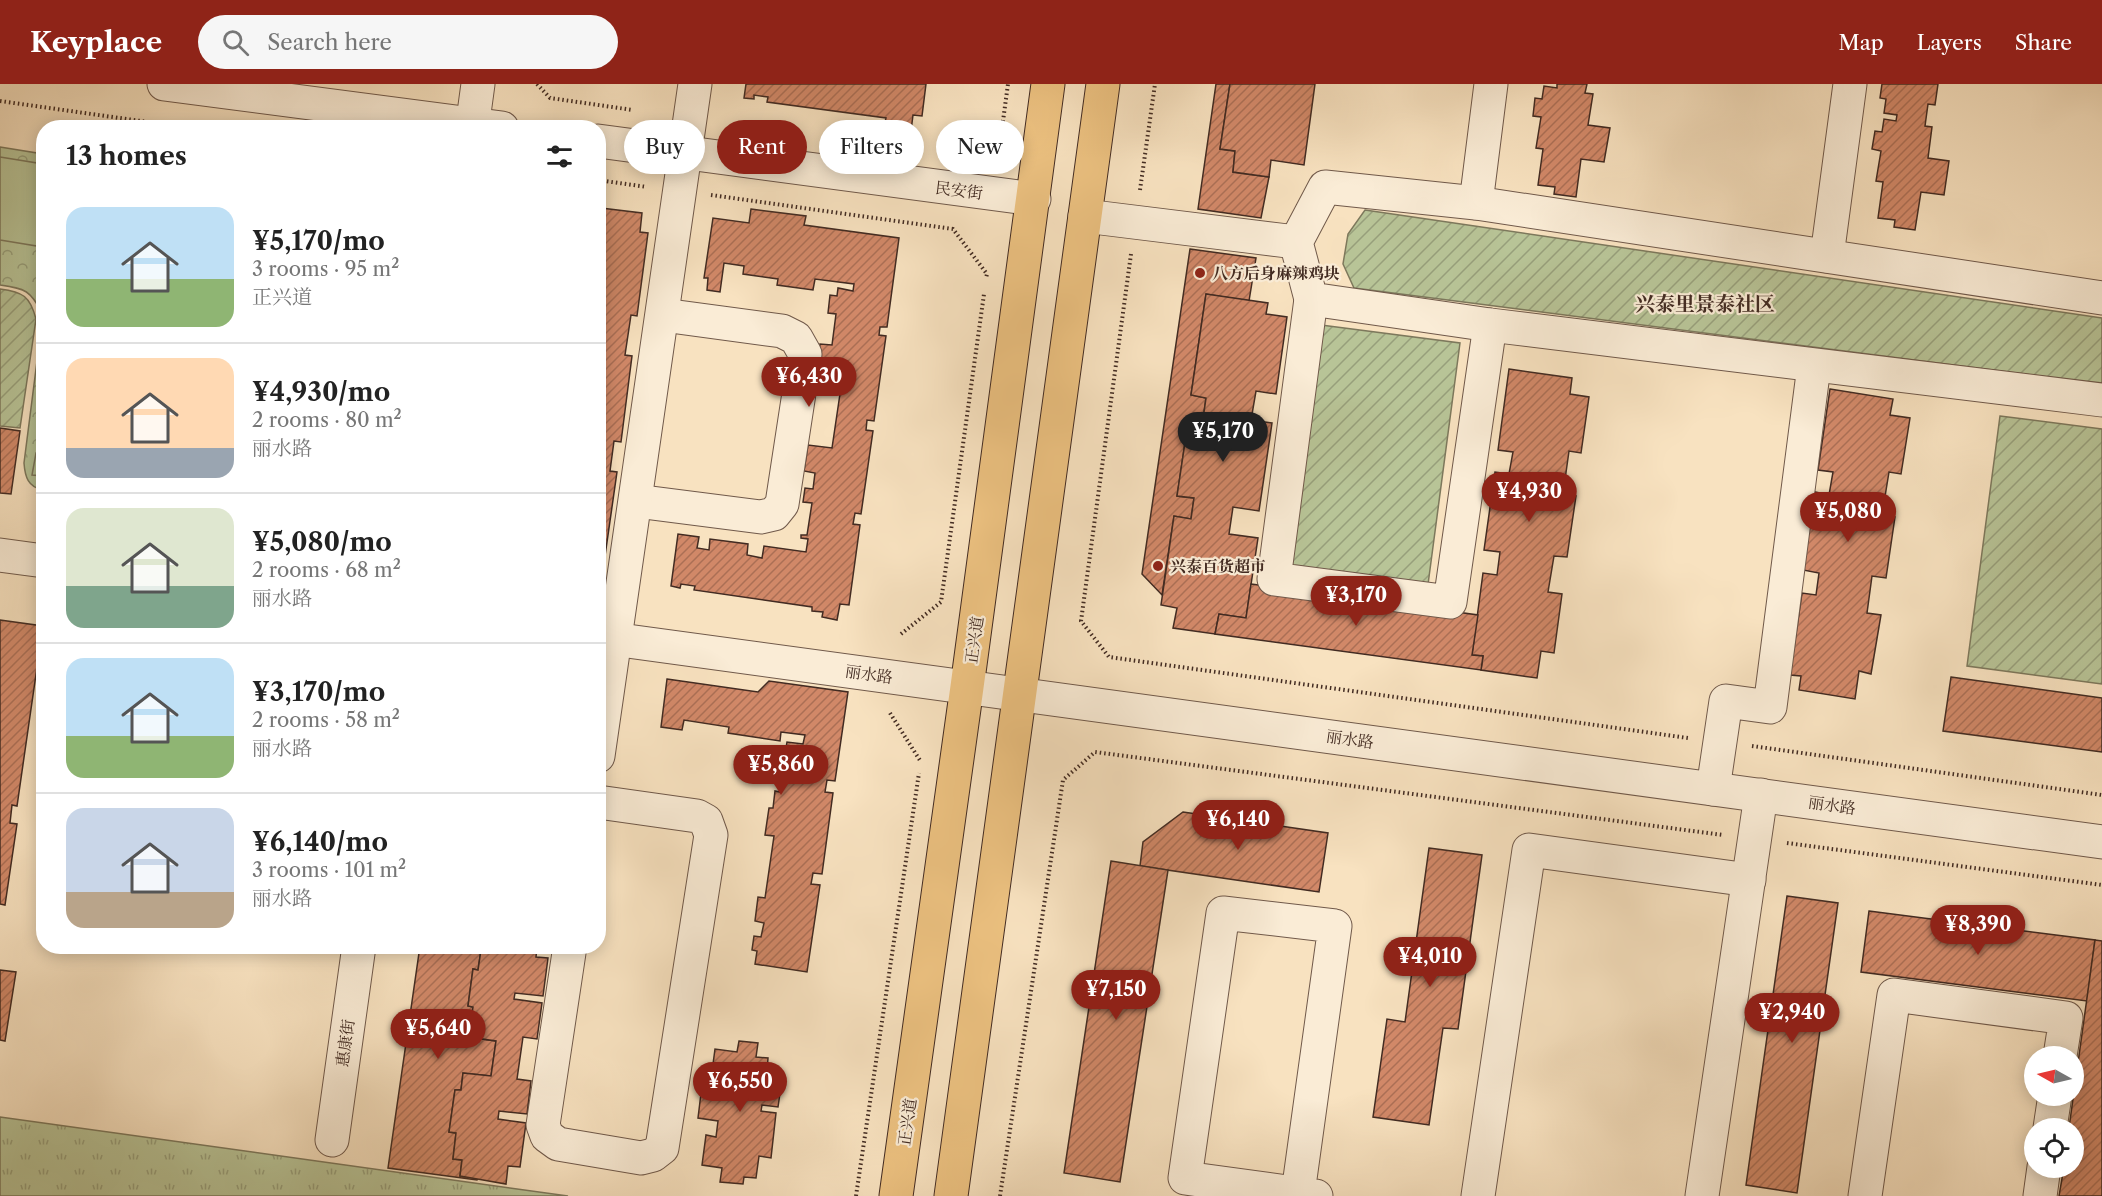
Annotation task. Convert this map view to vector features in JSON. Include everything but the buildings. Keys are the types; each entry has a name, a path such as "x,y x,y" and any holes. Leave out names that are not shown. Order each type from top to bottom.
{"main road":[{"name":"正兴道","path":"896,1196 1048,84"},
{"path":"951,1196 1102,84"}],"street":[{"path":"164,84 437,120"},
{"path":"478,84 481,120"},
{"path":"690,120 695,84"},
{"path":"1476,202 1491,84"},
{"path":"1827,256 1850,84"},
{"name":"民安街","path":"606,142 624,145"},
{"name":"民安街","path":"705,156 1034,199"},
{"path":"607,638 636,501 682,174"},
{"path":"1490,325 1450,602 1274,579 1311,299 1296,242 1325,187 1476,202 2102,298"},
{"path":"1085,216 1296,242"},
{"path":"1311,299 1490,325 2102,400"},
{"path":"636,501 760,518 774,514 782,504 805,354 796,338 782,331 663,315"},
{"path":"1713,789 1726,701 1770,707 1814,366"},
{"path":"0,555 36,560"},
{"name":"丽水路","path":"607,638 2102,842"},
{"path":"1702,1196 1761,795"},
{"path":"569,954 543,1125 547,1136 558,1144 640,1158 653,1155 662,1148 711,835 706,821 697,816 606,803"},
{"path":"1478,1196 1529,850 1749,880"},
{"path":"1223,913 1335,926 1307,1195 1185,1178 1223,913"},
{"name":"惠康街","path":"332,1140 358,954"},
{"path":"1865,1196 1894,995 2066,1018 2062,1046"},
{"path":"2040,1196 2042,1178"}],"path":[{"path":"1003,120 1008,84"},
{"path":"1155,84 1081,621 1109,657 2102,795"},
{"path":"0,101 134,120"},
{"path":"606,181 953,229 987,274 941,602 901,634"},
{"path":"856,1196 921,760 890,712"},
{"path":"1000,1196 1063,780 1095,752 2102,885"}],"green space":[{"path":"0,147 36,153 36,303 26,292 0,285"},
{"path":"0,157 36,163 36,246 0,240"},
{"path":"1365,210 2102,318 2102,384 1354,288 1343,264 1348,234"},
{"path":"0,289 24,296 31,305 36,319 20,428 0,426"},
{"path":"1321,325 1460,343 1427,592 1289,575"},
{"path":"36,369 36,488 28,481 24,463"},
{"path":"2000,416 2102,429 2102,684 1967,666"},
{"path":"36,453 36,475 32,475"},
{"path":"0,1117 568,1196 0,1196"}],"place":[{"name":"八方后身麻辣鸡块","path":"1200,273"},
{"name":"兴泰百货超市","path":"1158,566"}],"district":[{"name":"兴泰里景泰社区","path":"1705,304"}]}
